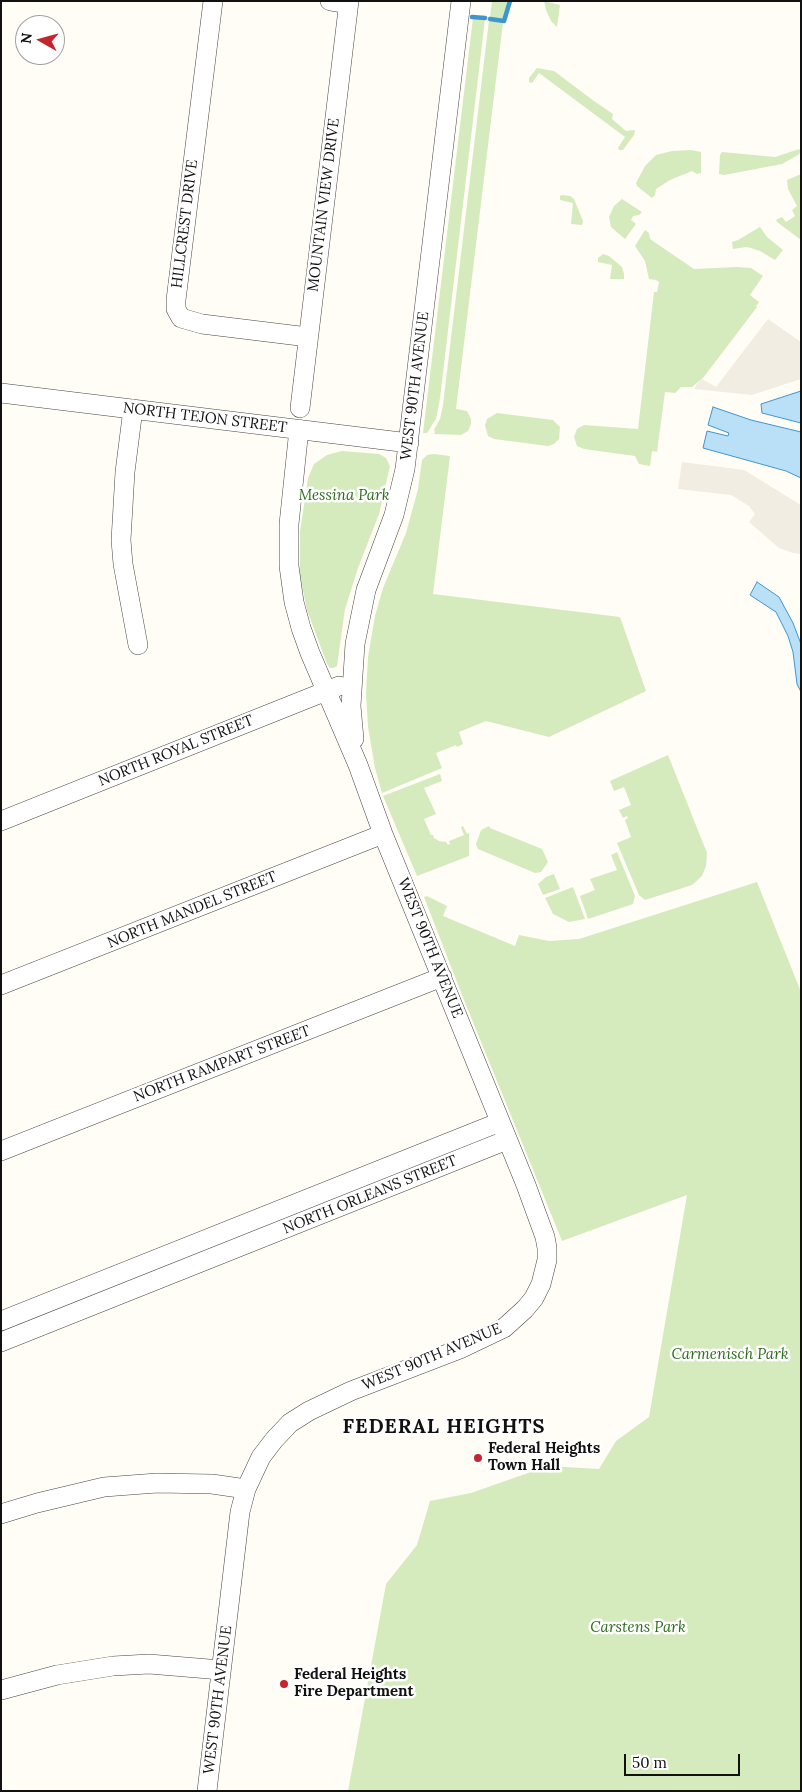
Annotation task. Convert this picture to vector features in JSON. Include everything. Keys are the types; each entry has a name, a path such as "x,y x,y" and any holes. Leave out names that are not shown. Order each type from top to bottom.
{"street":[{"name":"HILLCREST DRIVE","path":"213,1 176,309 181,318 195,322 308,337"},
{"name":"WEST 90TH AVENUE","path":"358,765 351,706 353,661 362,608 401,491 409,442 461,1"},
{"name":"MOUNTAIN VIEW DRIVE","path":"300,408 342,2"},
{"name":"NORTH TEJON STREET","path":"1,393 409,442"},
{"path":"133,409 124,472 121,540 123,564 138,645"},
{"name":"WEST 90TH AVENUE","path":"207,1791 239,1521 246,1489 261,1457 290,1423 308,1410 504,1328 526,1309 541,1284 547,1260 545,1236 383,834 358,765 310,654 301,628 294,602 289,566 289,524 299,429"},
{"name":"NORTH ROYAL STREET","path":"1,821 327,690 352,682"},
{"name":"NORTH MANDEL STREET","path":"1,985 383,834"},
{"name":"NORTH RAMPART STREET","path":"1,1150 442,977"},
{"name":"NORTH ORLEANS STREET","path":"1,1321 500,1122"},
{"name":"NORTH ORLEANS STREET","path":"1,1342 507,1140"},
{"path":"226,1232 233,1250"},
{"path":"44,1304 50,1322"},
{"path":"1,1514 44,1501 104,1487 158,1483 212,1484 246,1489"},
{"path":"1,1690 58,1675 112,1666 149,1664 221,1670"}],"green space":[{"path":"492,1 509,1 503,20 490,18"},
{"path":"544,1 560,5 557,27 551,21"},
{"path":"473,18 485,19 440,398 436,419 427,433 423,433"},
{"path":"489,20 503,22 456,409 467,411 471,424 468,431 461,435 434,434 443,405"},
{"path":"537,68 554,71 613,114 612,119 626,131 635,130 634,135 623,150 618,148 625,137 539,73 532,83 529,82 529,78"},
{"path":"799,149 801,152 798,155 782,164 724,175 719,174 720,155 722,152 775,157"},
{"path":"691,150 701,152 701,173 697,174 692,171 670,180 656,189 655,195 652,198 637,186 636,183 645,166 656,155 672,151"},
{"path":"801,174 801,240 776,220 782,217 786,222 795,216 792,210 797,206 788,189 787,180"},
{"path":"562,195 570,196 574,199 583,221 582,225 571,224 573,203 560,200"},
{"path":"622,199 642,212 639,215 633,216 631,220 636,224 625,239 611,227 609,217 614,206"},
{"path":"760,227 767,237 783,250 775,260 751,248 733,249 732,242"},
{"path":"645,230 649,233 650,239 694,269 751,268 763,276 750,295 759,302 757,307 703,378 692,387 681,387 675,393 665,392 657,452 652,451 650,466 639,464 635,456 584,449 577,446 574,437 577,429 584,425 638,429 654,292 657,292 659,282 649,279 645,261 635,246"},
{"path":"603,254 609,256 622,267 624,279 610,279 612,265 598,262 598,258"},
{"path":"497,413 553,420 560,427 559,439 554,444 548,446 494,439 488,436 485,425 487,419"},
{"name":"Messina Park","path":"342,451 379,454 386,458 390,466 379,514 358,568 345,609 337,666 330,668 307,610 300,575 300,532 308,478 314,464 327,455"},
{"path":"427,455 450,456 433,594 620,617 646,691 549,737 486,721 459,732 463,744 436,753 442,768 382,793 375,768 368,727 366,693 368,657 375,616 383,588 406,533 418,489 422,460"},
{"path":"668,755 707,853 706,866 702,876 692,885 645,900 639,895 617,843 631,837 625,820 628,818 627,816 623,818 619,810 631,805 624,787 614,791 610,781"},
{"path":"440,774 442,781 424,788 436,814 424,819 431,835 439,841 446,842 448,845 450,844 449,841 464,835 461,827 463,826 467,834 469,833 469,856 417,876 383,796"},
{"path":"489,826 542,849 548,862 541,872 535,873 478,849 476,844 481,830"},
{"path":"617,852 635,896 633,904 588,919 580,896 595,890 590,879 617,870 611,855"},
{"path":"554,874 560,889 543,895 538,884 546,877"},
{"path":"757,882 801,992 801,1791 348,1791 386,1584 417,1545 430,1501 471,1493 548,1466 599,1469 616,1441 649,1417 687,1195 562,1241 424,897 427,896 447,906 443,916 515,946 519,935 549,941 579,939"},
{"path":"573,887 585,919 569,922 553,914 545,898"}],"shaded area":[{"path":"768,319 801,342 801,379 752,395 695,389 702,379 716,387"},
{"path":"682,462 744,470 801,505 801,554 779,548 749,522 755,514 749,506 731,495 678,489"}],"water":[{"path":"801,391 801,423 762,413 761,404"},
{"path":"713,407 751,420 801,432 801,478 786,471 703,448 707,431 728,436 729,433 708,425"},
{"path":"757,582 779,597 793,623 801,644 801,692 797,684 793,652 788,636 776,612 750,595"}],"waterway":[{"path":"490,19 504,21 510,1"},
{"path":"472,17 485,18"}],"place":[{"name":"Federal Heights Town Hall","path":"478,1458"},
{"name":"Federal Heights Fire Department","path":"284,1684"}],"district":[{"name":"FEDERAL HEIGHTS","path":"444,1427"}],"park label":[{"name":"Carmenisch Park","path":"730,1355"},
{"name":"Carstens Park","path":"638,1628"}]}
